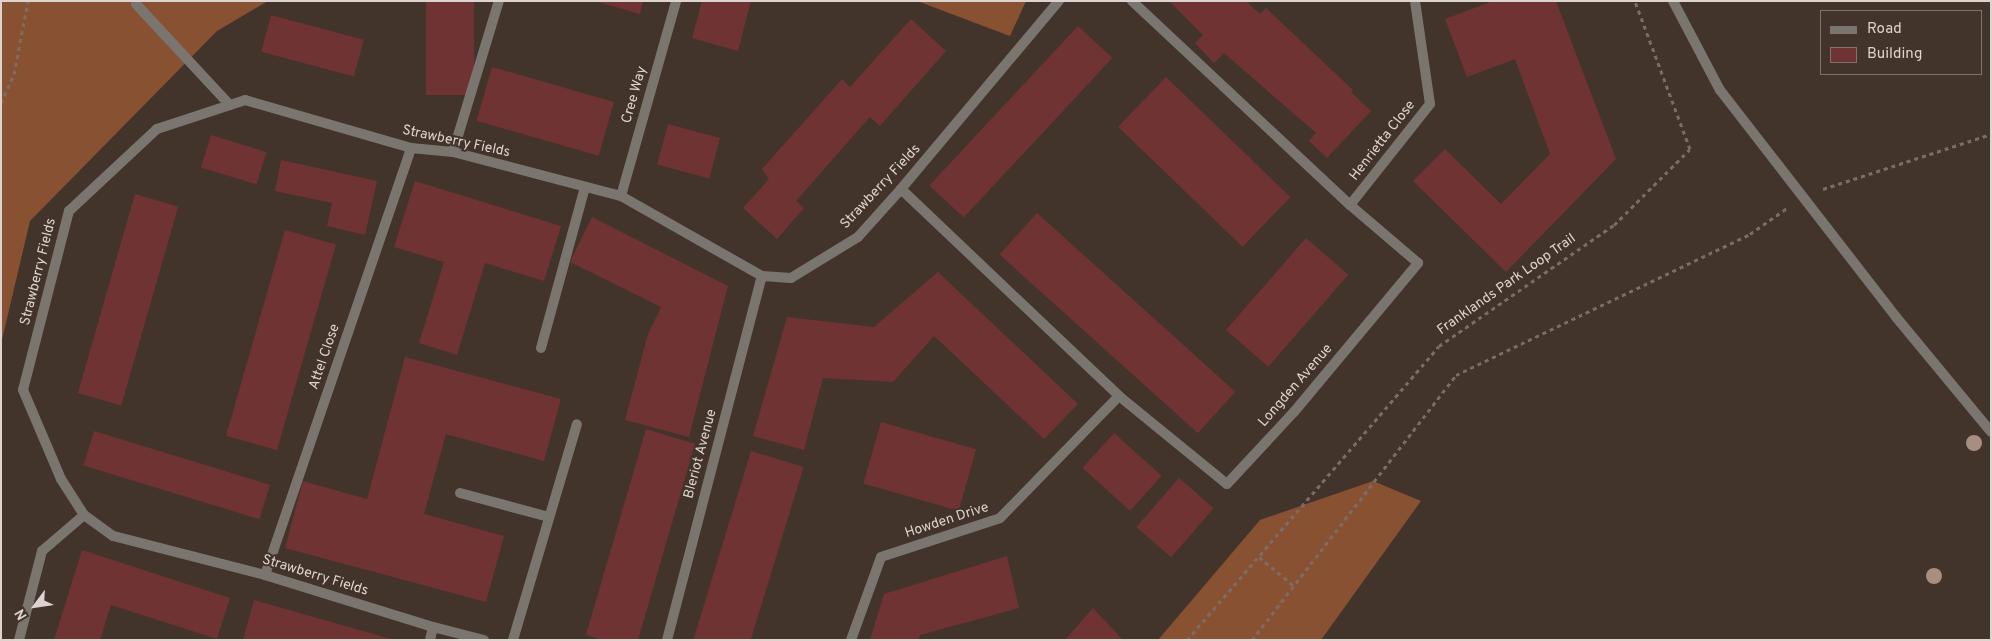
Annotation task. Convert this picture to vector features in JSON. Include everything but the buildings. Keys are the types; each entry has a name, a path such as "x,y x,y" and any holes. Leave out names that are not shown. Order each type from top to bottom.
{"street":[{"path":"453,152 499,1"},
{"name":"Cree Way","path":"621,196 676,1"},
{"name":"Strawberry Fields","path":"484,640 433,627 266,575 113,536 84,516 61,479 23,390 69,211 157,130 246,100 411,148 453,152 621,196 762,276 791,278 858,236 901,189 1059,1"},
{"name":"Longden Avenue","path":"901,189 1120,396 1227,484 1294,412 1418,263 1350,205 1132,1"},
{"name":"Henrietta Close","path":"1350,205 1430,104 1415,1"},
{"path":"1673,1 1720,90 1896,317 1991,432"},
{"path":"136,4 230,105"},
{"name":"Attel Close","path":"266,575 411,148"},
{"path":"541,348 585,187"},
{"name":"Bleriot Avenue","path":"667,640 762,276"},
{"name":"Howden Drive","path":"851,640 881,556 1000,518 1120,396"},
{"path":"513,640 577,424"},
{"path":"460,493 549,517"},
{"path":"19,640 42,550 84,516"},
{"path":"430,640 433,627"}],"path":[{"path":"1,103 14,74 28,1"},
{"name":"Franklands Park Loop Trail","path":"1187,640 1439,346 1614,225 1690,149 1635,1"},
{"path":"1252,640 1456,375 1750,234 1804,196 1991,134"},
{"path":"1260,556 1293,586"}],"shaded area":[{"path":"1,1 268,1 217,31 30,221 1,344"},
{"path":"917,1 1026,1 1010,36"},
{"path":"1373,481 1421,501 1321,640 1158,640 1260,520"}]}
